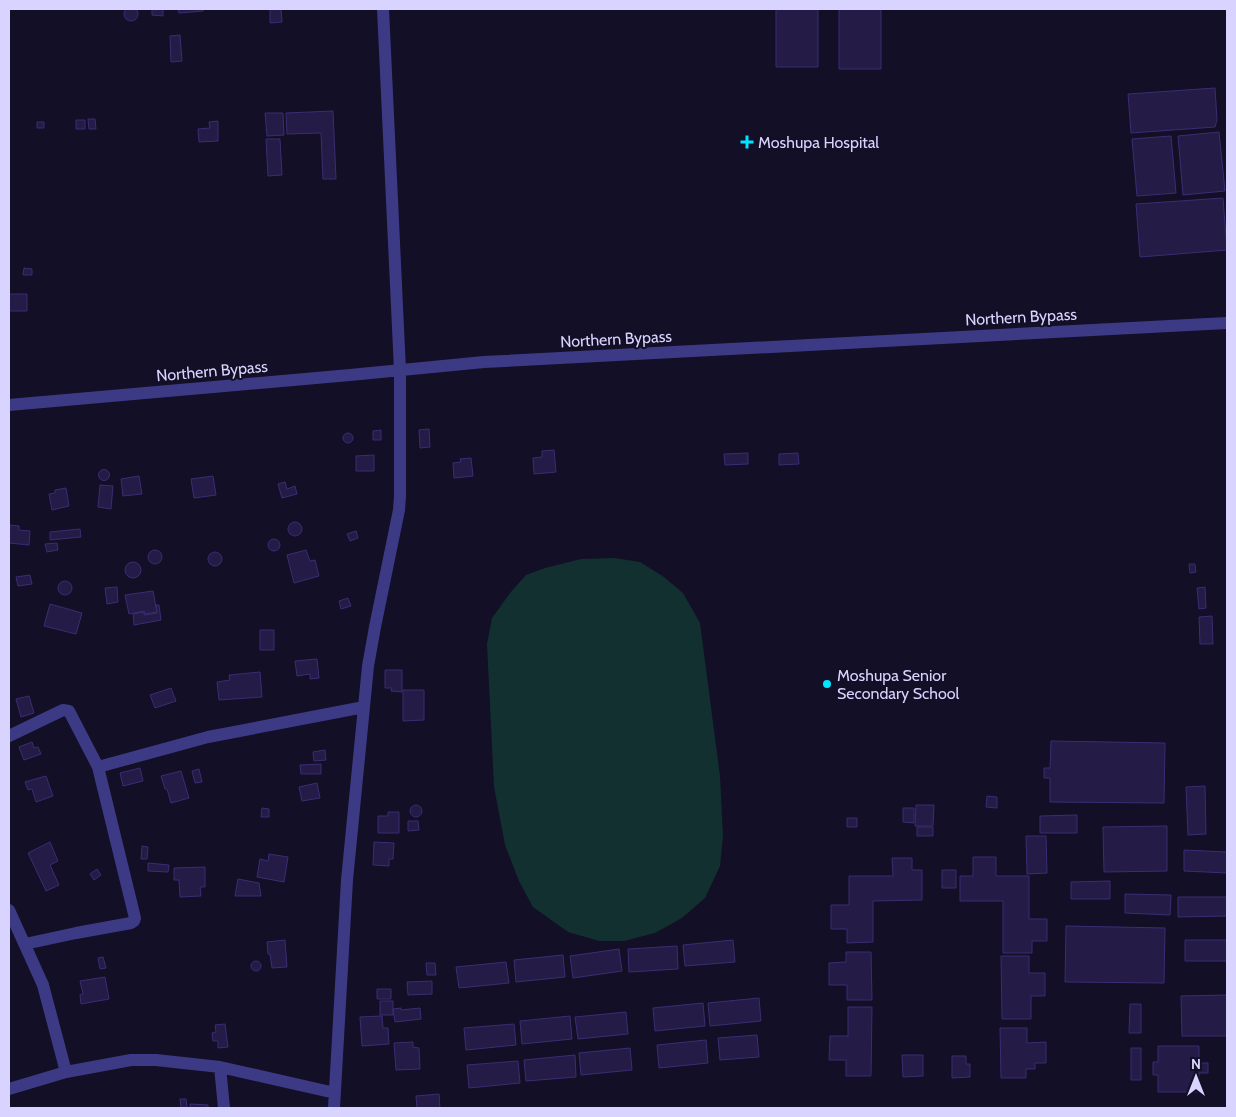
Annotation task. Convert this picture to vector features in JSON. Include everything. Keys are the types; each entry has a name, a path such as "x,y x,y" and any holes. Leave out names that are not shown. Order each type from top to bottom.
{"street":[{"path":"334,1108 347,880 368,666 399,510 400,370 383,9"},
{"name":"Northern Bypass","path":"9,405 484,362 1227,323"},
{"path":"98,767 208,736 364,707"},
{"path":"9,736 63,710 69,711 98,767 135,918 131,923 25,944"},
{"path":"9,910 43,985 66,1072"},
{"path":"9,1089 66,1072 131,1060 156,1060 220,1067 335,1093"},
{"path":"220,1067 224,1108"}],"green space":[{"path":"614,558 640,562 664,577 683,593 700,623 720,776 723,836 720,866 705,898 682,918 655,933 624,941 599,941 568,932 533,907 519,881 505,845 494,787 487,644 492,618 526,575 581,559"}],"building":[{"path":"131,7 136,9 138,14 136,19 131,21 126,19 124,14 126,9"},
{"path":"152,9 163,9 163,16 152,15"},
{"path":"178,9 203,9 203,11 179,13"},
{"path":"270,9 281,9 282,22 270,23"},
{"path":"776,9 818,9 818,67 776,67"},
{"path":"839,9 881,9 881,69 839,69"},
{"path":"180,35 182,61 171,62 170,36"},
{"path":"1215,88 1217,120 1215,127 1131,133 1128,94"},
{"path":"333,111 336,179 323,179 321,133 287,134 286,113"},
{"path":"265,113 283,113 284,135 267,136"},
{"path":"88,119 95,119 96,129 89,129"},
{"path":"76,120 85,120 85,129 76,129"},
{"path":"218,121 218,141 199,142 198,129 210,128 209,122"},
{"path":"37,122 44,122 44,128 37,128"},
{"path":"1219,132 1225,191 1183,195 1178,136"},
{"path":"1171,136 1176,193 1137,196 1132,139"},
{"path":"266,139 280,139 282,175 268,176"},
{"path":"1223,198 1227,250 1140,257 1136,204"},
{"path":"24,268 32,269 32,275 23,275"},
{"path":"9,294 27,294 27,311 9,311"},
{"path":"429,429 430,447 420,448 419,430"},
{"path":"381,430 381,440 373,440 373,431"},
{"path":"346,433 350,433 353,438 352,442 346,443 343,440 343,436"},
{"path":"554,450 556,472 534,474 533,458 542,457 542,451"},
{"path":"748,453 748,464 725,465 724,454"},
{"path":"798,453 799,464 779,465 779,454"},
{"path":"374,455 374,471 356,471 356,456"},
{"path":"471,458 473,476 454,478 453,463 461,462 460,459"},
{"path":"102,470 106,470 109,475 108,479 102,480 99,477 99,473"},
{"path":"139,476 142,494 123,496 121,479"},
{"path":"213,476 216,495 194,498 191,479"},
{"path":"285,482 287,489 295,486 297,494 282,498 278,484"},
{"path":"100,485 113,486 111,509 98,507"},
{"path":"66,488 69,506 52,510 49,494 55,493 55,490"},
{"path":"295,522 300,524 302,529 300,534 295,536 290,534 288,529 290,524"},
{"path":"10,525 19,526 19,530 30,531 29,545 9,543"},
{"path":"80,529 81,537 50,540 50,532"},
{"path":"356,531 358,538 350,541 347,534"},
{"path":"272,539 276,539 280,545 276,551 272,551 268,547 268,543"},
{"path":"57,543 58,550 47,552 45,544"},
{"path":"155,550 160,552 162,557 160,562 155,564 150,562 148,557 150,552"},
{"path":"306,550 310,561 315,560 319,576 294,583 287,555"},
{"path":"215,552 220,554 222,559 220,564 215,566 210,564 208,559 210,554"},
{"path":"130,562 136,562 141,567 139,576 130,578 125,573 125,567"},
{"path":"1189,564 1195,564 1196,572 1190,573"},
{"path":"30,575 32,584 18,586 16,577"},
{"path":"62,581 68,581 72,588 68,595 62,595 58,591 58,585"},
{"path":"117,587 118,602 107,604 105,588"},
{"path":"1205,587 1206,608 1199,609 1197,588"},
{"path":"153,591 157,612 145,614 144,611 129,614 125,595"},
{"path":"348,598 351,606 341,609 339,601"},
{"path":"50,604 82,613 76,634 44,626"},
{"path":"156,605 159,605 161,620 134,625 133,614 144,612 144,615 157,613"},
{"path":"1212,616 1213,644 1200,644 1199,617"},
{"path":"260,630 274,630 274,650 260,650"},
{"path":"317,659 319,678 310,679 310,674 297,676 295,661"},
{"path":"385,670 402,670 402,692 391,691 392,688 385,688"},
{"path":"260,672 262,697 219,700 217,682 230,680 229,675"},
{"path":"171,688 176,701 155,708 150,695"},
{"path":"403,690 424,690 424,720 403,721"},
{"path":"29,696 34,713 21,717 16,699"},
{"path":"1051,741 1165,743 1164,803 1050,802 1050,778 1044,778 1044,768 1050,768"},
{"path":"32,742 34,748 38,747 41,754 24,760 19,747"},
{"path":"325,750 326,760 314,761 313,752"},
{"path":"321,764 321,774 301,774 300,765"},
{"path":"140,768 143,781 123,786 120,773"},
{"path":"199,769 202,782 195,783 192,771"},
{"path":"181,771 189,798 171,803 161,776"},
{"path":"46,776 53,796 36,802 32,789 28,790 25,782"},
{"path":"317,783 320,798 302,801 299,787"},
{"path":"1205,786 1206,834 1188,835 1186,787"},
{"path":"987,796 997,797 997,808 986,807"},
{"path":"416,805 422,811 416,817 410,811"},
{"path":"916,805 934,805 933,826 915,826"},
{"path":"262,808 269,809 269,817 261,817"},
{"path":"903,808 914,808 914,823 903,822"},
{"path":"388,812 399,812 399,833 378,833 378,816 388,816"},
{"path":"1077,815 1077,833 1040,833 1040,816"},
{"path":"847,818 857,818 857,827 847,827"},
{"path":"408,821 418,821 419,830 408,831"},
{"path":"1167,826 1167,871 1104,872 1103,827"},
{"path":"917,827 933,827 933,836 917,836"},
{"path":"1026,836 1046,836 1047,873 1027,874"},
{"path":"50,842 58,861 50,865 59,885 46,891 28,853"},
{"path":"374,842 394,843 393,859 389,859 389,866 373,865"},
{"path":"142,846 148,847 147,859 141,859"},
{"path":"1184,850 1227,852 1227,873 1184,871"},
{"path":"269,854 288,857 284,882 257,877 260,859 268,861"},
{"path":"973,857 996,857 996,876 1029,876 1029,919 1047,919 1047,941 1032,941 1032,953 1003,953 1003,901 960,901 960,876 973,876"},
{"path":"892,858 912,858 912,870 922,870 922,900 873,901 873,942 847,943 847,929 831,929 831,905 849,905 849,876 893,876"},
{"path":"148,863 169,865 168,872 148,871"},
{"path":"205,867 205,887 200,887 201,896 180,897 179,880 174,880 174,868"},
{"path":"97,869 101,875 94,880 90,874"},
{"path":"942,870 956,870 956,888 942,888"},
{"path":"238,879 259,883 261,896 235,896"},
{"path":"1110,881 1110,899 1071,899 1071,882"},
{"path":"1125,894 1171,895 1170,915 1125,913"},
{"path":"1178,897 1227,897 1227,916 1178,917"},
{"path":"1066,926 1165,928 1164,983 1065,982"},
{"path":"285,940 287,967 272,968 267,942"},
{"path":"733,940 735,962 685,966 683,945"},
{"path":"1185,940 1227,940 1227,961 1185,961"},
{"path":"677,946 678,969 629,972 628,949"},
{"path":"619,949 622,971 573,978 570,956"},
{"path":"846,952 871,952 872,1000 847,1000 847,985 829,985 829,963 846,962"},
{"path":"563,955 565,977 516,982 514,960"},
{"path":"1001,956 1029,956 1029,973 1045,973 1045,996 1031,996 1031,1019 1002,1019"},
{"path":"103,957 106,968 100,969 98,958"},
{"path":"254,961 258,961 261,966 260,970 254,971 251,968 251,964"},
{"path":"506,962 509,983 459,988 456,967"},
{"path":"426,963 435,963 436,975 427,975"},
{"path":"105,977 109,999 81,1004 80,995 83,994 80,981"},
{"path":"432,981 432,994 408,995 407,982"},
{"path":"377,989 391,989 391,999 377,999"},
{"path":"1227,995 1227,1036 1182,1036 1181,996"},
{"path":"759,998 761,1021 710,1026 708,1003"},
{"path":"380,1001 393,1001 393,1015 380,1015"},
{"path":"703,1003 705,1026 655,1031 653,1008"},
{"path":"1130,1004 1141,1004 1141,1033 1129,1033"},
{"path":"848,1007 872,1007 871,1076 846,1076 846,1060 829,1060 830,1036 848,1036"},
{"path":"401,1008 401,1010 420,1008 421,1019 395,1022 393,1009"},
{"path":"626,1012 628,1034 578,1039 575,1017"},
{"path":"382,1016 383,1028 388,1028 389,1044 362,1046 360,1017"},
{"path":"570,1016 572,1039 522,1044 520,1021"},
{"path":"225,1024 228,1047 218,1048 218,1041 213,1041 212,1033 216,1032 215,1025"},
{"path":"514,1024 516,1045 466,1050 464,1028"},
{"path":"1000,1028 1027,1028 1027,1043 1046,1042 1046,1063 1035,1063 1035,1069 1026,1069 1026,1078 1001,1078"},
{"path":"757,1035 759,1057 720,1060 718,1038"},
{"path":"706,1040 708,1063 659,1068 657,1045"},
{"path":"413,1042 413,1047 419,1048 420,1069 396,1070 394,1043"},
{"path":"1158,1046 1199,1046 1199,1063 1208,1063 1208,1073 1199,1073 1199,1092 1158,1092 1158,1075 1153,1075 1153,1062 1158,1062"},
{"path":"630,1048 632,1070 581,1075 579,1053"},
{"path":"1131,1048 1141,1048 1141,1080 1131,1080"},
{"path":"575,1055 576,1077 526,1081 524,1060"},
{"path":"902,1055 923,1055 923,1076 903,1077"},
{"path":"952,1056 966,1056 966,1064 970,1064 970,1077 952,1078"},
{"path":"518,1061 520,1083 469,1088 467,1065"},
{"path":"439,1094 440,1108 417,1108 416,1096"},
{"path":"180,1099 186,1099 187,1108 181,1108"},
{"path":"190,1104 208,1105 208,1108 190,1108"}],"place":[{"name":"Moshupa Hospital","path":"747,142"},
{"name":"Moshupa Senior Secondary School","path":"827,684"}]}
